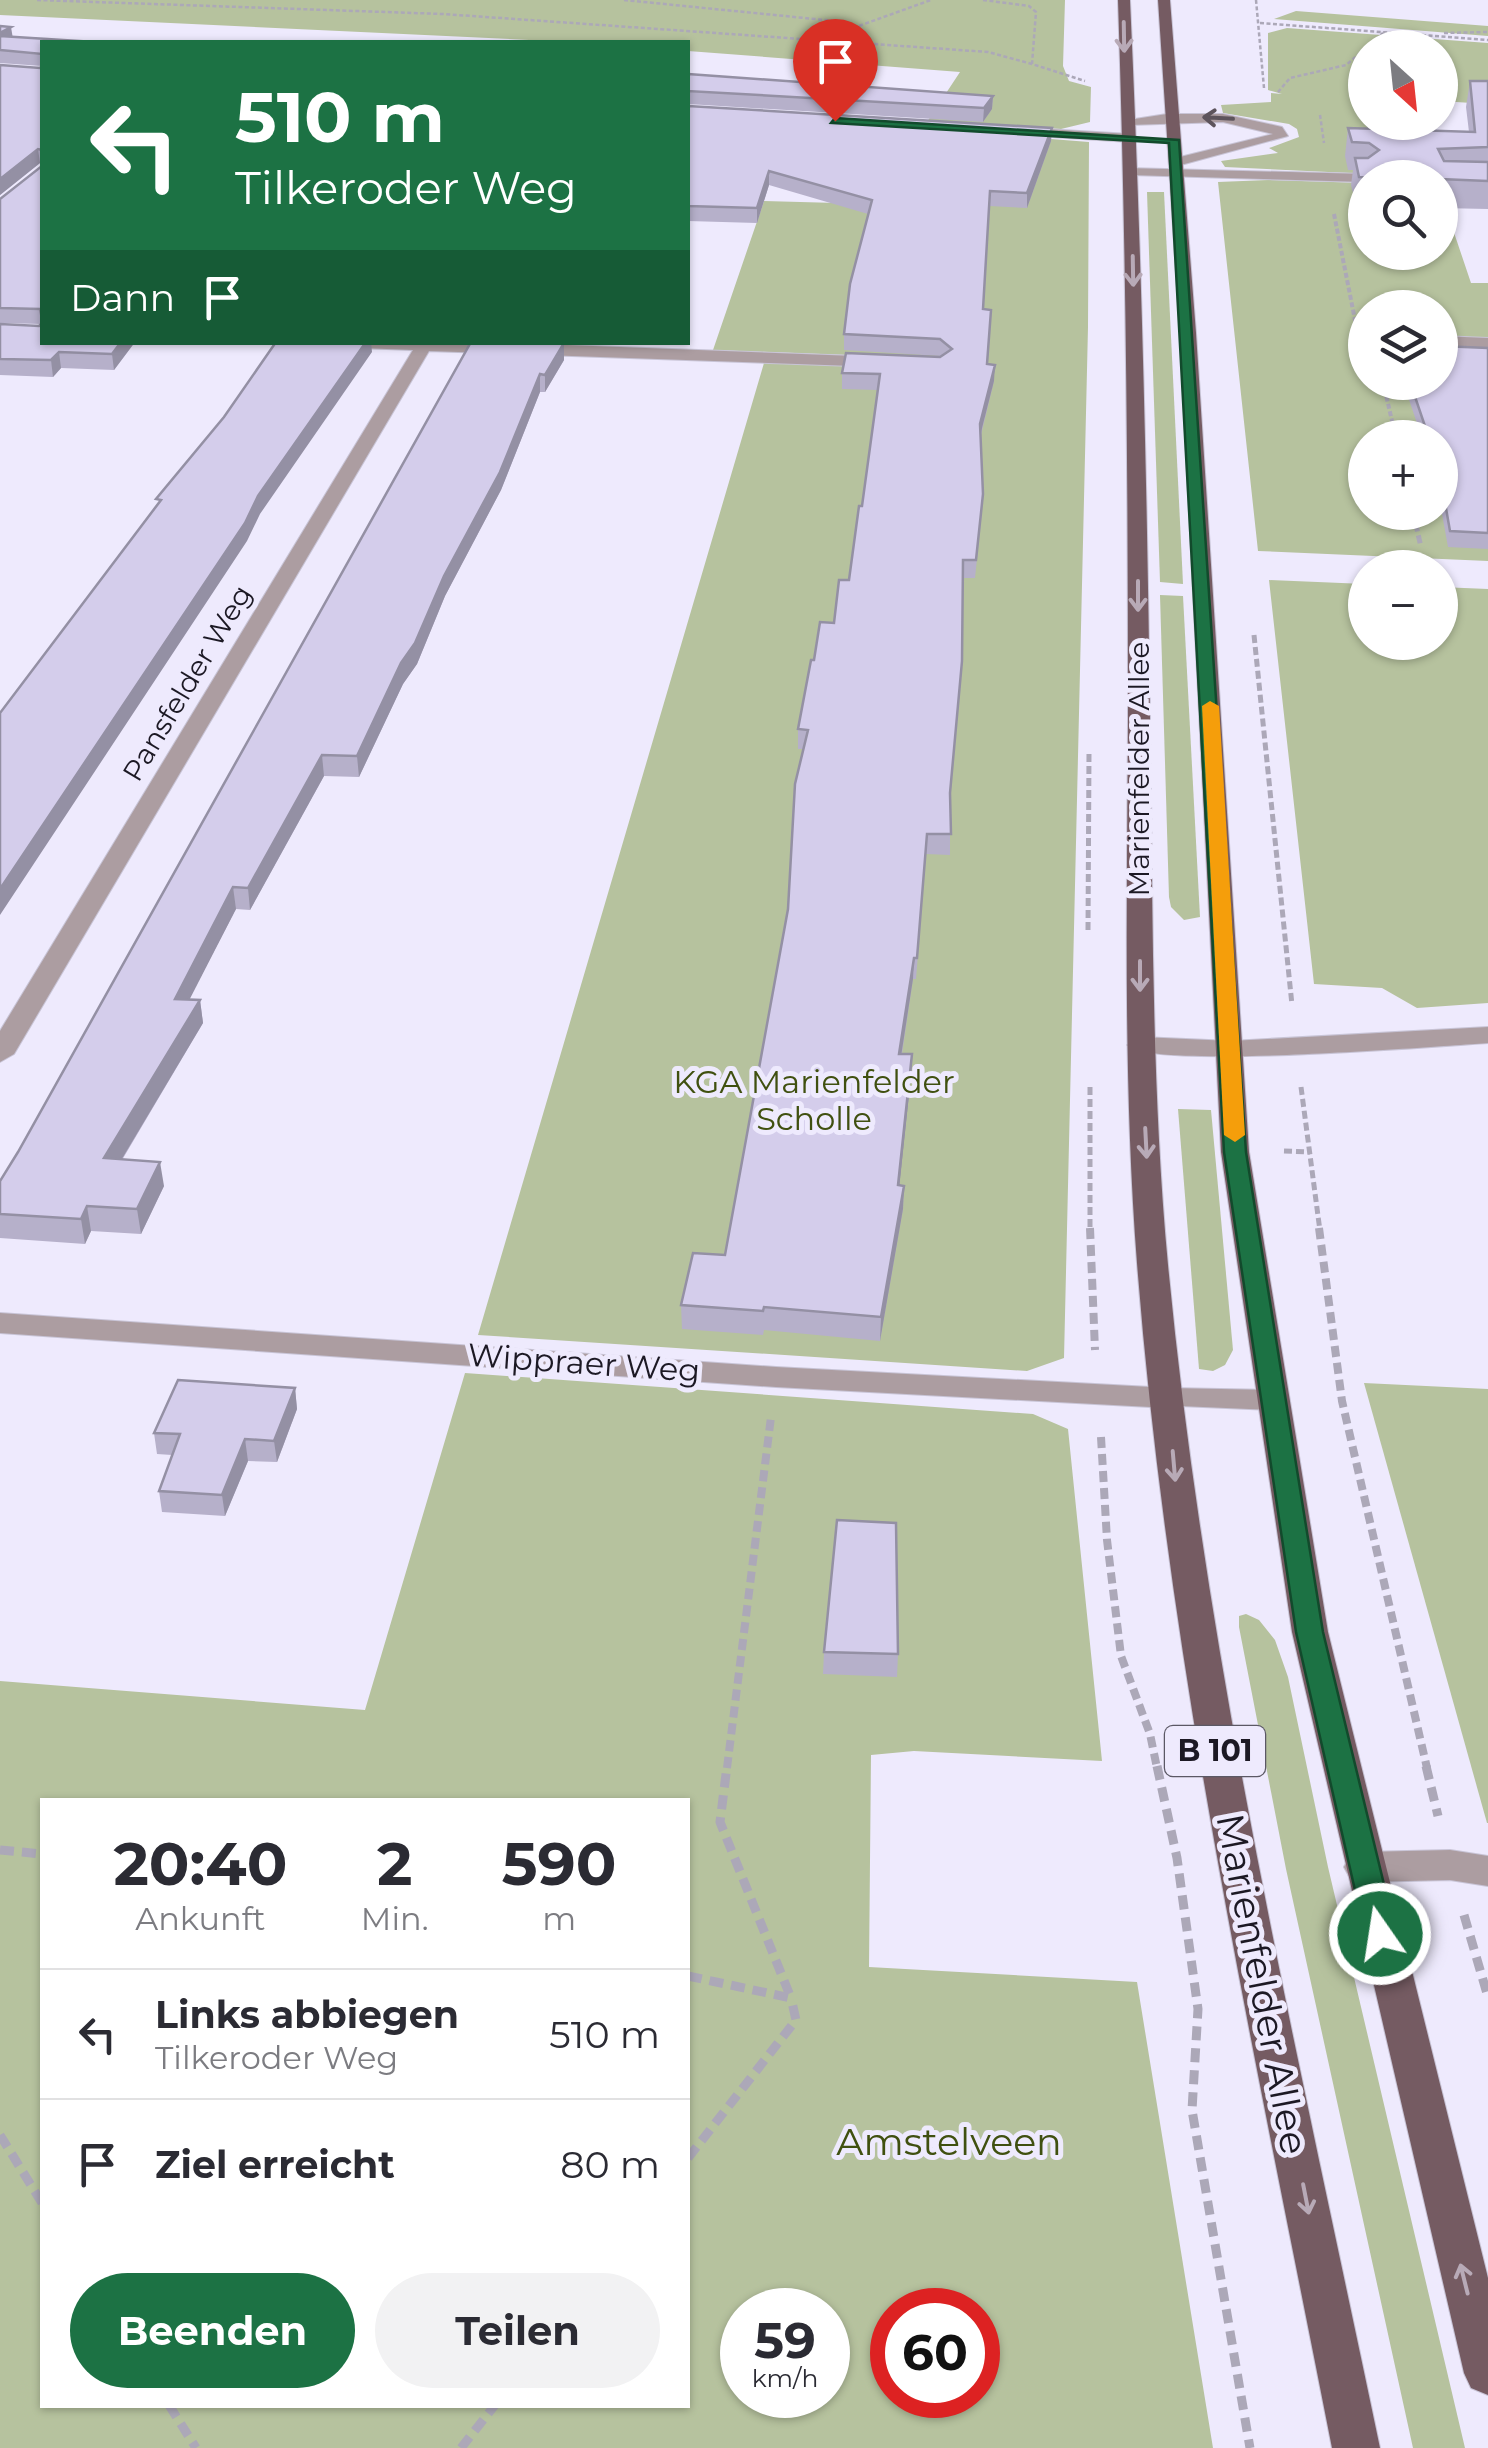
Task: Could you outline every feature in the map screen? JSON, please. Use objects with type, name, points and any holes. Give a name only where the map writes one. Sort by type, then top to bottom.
[{"type":"main road","name":"Marienfelder Allee","points":[[1124,0],[1130,120],[1177,167],[1235,1152],[1273,1400],[1310,1632],[1488,2373]]},
{"type":"main road","name":"Marienfelder Allee","points":[[1164,0],[1174,117],[1152,139],[1131,171],[1141,1046],[1152,1260],[1178,1509],[1216,1751],[1356,2448]]},
{"type":"street","points":[[1130,120],[1246,120],[1277,130],[1280,136],[1271,142],[1177,167]]},
{"type":"street","points":[[1000,130],[1152,139]]},
{"type":"street","points":[[1131,171],[1177,167],[1348,178]]},
{"type":"street","points":[[1458,342],[1488,343]]},
{"type":"street","name":"Pansfelder Weg","points":[[0,1054],[424,345]]},
{"type":"street","points":[[450,345],[901,363]]},
{"type":"street","points":[[1141,1046],[1231,1050],[1488,1035]]},
{"type":"street","name":"Wippraer Weg","points":[[0,1322],[776,1376],[1169,1398]]},
{"type":"street","points":[[1169,1398],[1273,1400]]},
{"type":"street","points":[[1364,1867],[1469,1868]]},
{"type":"path","points":[[37,0],[443,14],[988,52],[1090,83]]},
{"type":"path","points":[[624,0],[801,15],[845,22],[852,28]]},
{"type":"path","points":[[837,42],[852,28],[931,0]]},
{"type":"path","points":[[984,0],[1029,6],[1036,12],[1032,64]]},
{"type":"path","points":[[1256,0],[1260,23],[1356,30]]},
{"type":"path","points":[[1458,33],[1488,32]]},
{"type":"path","points":[[1458,38],[1488,40]]},
{"type":"path","points":[[1278,93],[1290,78],[1348,63]]},
{"type":"path","points":[[1330,177],[1327,183],[1349,290]]},
{"type":"path","points":[[1417,530],[1421,546]]},
{"type":"path","points":[[1299,1068],[1342,1401],[1469,1868],[1488,1997]]},
{"type":"path","points":[[1284,1150],[1310,1152]]},
{"type":"path","points":[[690,2155],[796,2020],[791,1998],[720,1822],[776,1376]]},
{"type":"path","points":[[0,1850],[40,1854]]},
{"type":"path","points":[[690,1976],[791,1998]]},
{"type":"path","points":[[0,2135],[40,2199]]},
{"type":"path","points":[[172,2408],[196,2448]]},
{"type":"path","points":[[462,2448],[493,2408]]},
{"type":"green space","points":[[0,0],[1065,0],[1063,66],[1069,81],[1091,87],[1090,122],[1061,129],[927,122],[960,72],[690,51],[690,40],[529,40],[0,15]]},
{"type":"green space","points":[[1296,11],[1488,26],[1488,36],[1458,34],[1458,30],[1274,19]]},
{"type":"green space","points":[[1287,28],[1348,33],[1348,140],[1422,140],[1429,160],[1348,160],[1348,173],[1225,167],[1221,161],[1278,153],[1269,148],[1299,137],[1297,129],[1289,124],[1223,113],[1221,105],[1271,102],[1271,93],[1282,94],[1268,90],[1268,33]]},
{"type":"green space","points":[[1458,41],[1488,43],[1488,104],[1458,102]]},
{"type":"green space","name":"KGA Marienfelder Scholle","points":[[922,129],[1089,142],[1064,1358],[1027,1371],[478,1335],[764,363],[951,370],[951,359],[713,350],[764,201],[873,204]]},
{"type":"green space","points":[[1218,182],[1348,182],[1348,270],[1458,270],[1458,244],[1471,283],[1488,283],[1488,561],[1458,560],[1458,550],[1348,550],[1348,555],[1258,551]]},
{"type":"green space","points":[[1147,192],[1164,192],[1183,584],[1160,582]]},
{"type":"green space","points":[[1269,580],[1348,583],[1348,660],[1458,660],[1458,588],[1488,589],[1488,1003],[1417,1008],[1382,988],[1314,984]]},
{"type":"green space","points":[[1160,595],[1183,596],[1200,917],[1184,920],[1171,907],[1169,897]]},
{"type":"green space","points":[[1178,1109],[1211,1110],[1233,1350],[1225,1365],[1213,1371],[1199,1369]]},
{"type":"green space","name":"Amstelveen","points":[[465,1373],[1033,1414],[1068,1429],[1102,1761],[914,1751],[871,1755],[869,1967],[1137,1982],[1213,2448],[0,2448],[0,1681],[365,1710]]},
{"type":"green space","points":[[1364,1383],[1488,1389],[1488,1823],[1487,1823]]},
{"type":"green space","points":[[1246,1614],[1259,1620],[1275,1640],[1288,1677],[1328,1867],[1465,2448],[1413,2448],[1286,1869],[1239,1627],[1239,1616]]},
{"type":"building","points":[[0,36],[63,40],[40,40],[40,54],[0,50]]},
{"type":"building","points":[[0,65],[40,68],[40,150],[0,179]]},
{"type":"building","points":[[690,74],[993,96],[984,108],[690,91]]},
{"type":"building","points":[[1470,81],[1488,81],[1488,147],[1438,149],[1444,160],[1355,160],[1368,158],[1379,150],[1369,143],[1351,140],[1458,140],[1458,131],[1475,132]]},
{"type":"building","points":[[690,106],[1052,128],[1027,193],[990,191],[983,309],[991,310],[987,364],[995,365],[980,424],[983,494],[976,560],[963,560],[962,661],[950,793],[951,834],[927,834],[917,958],[899,1054],[912,1054],[898,1185],[904,1186],[881,1317],[681,1305],[693,1253],[725,1255],[788,909],[795,784],[808,730],[798,729],[820,622],[834,623],[839,580],[849,580],[862,506],[880,374],[842,373],[846,353],[940,357],[952,349],[940,339],[844,334],[850,284],[872,200],[769,171],[757,208],[690,206]]},
{"type":"building","points":[[1458,161],[1488,162],[1488,181],[1458,180]]},
{"type":"building","points":[[40,168],[40,309],[0,308],[0,199]]},
{"type":"building","points":[[0,324],[39,326],[40,345],[119,345],[112,354],[59,352],[51,360],[0,359]]},
{"type":"building","points":[[274,345],[364,345],[258,496],[245,523],[0,889],[0,713],[161,500],[156,499],[224,417]]},
{"type":"building","points":[[469,345],[563,345],[545,375],[540,374],[500,472],[444,576],[415,643],[401,663],[357,756],[322,755],[248,888],[233,887],[175,999],[200,1000],[104,1158],[160,1162],[137,1209],[87,1206],[81,1219],[0,1214],[0,1181]]},
{"type":"building","points":[[1458,347],[1488,348],[1488,533],[1450,531],[1458,530],[1458,420],[1423,420],[1416,400],[1458,400]]},
{"type":"building","points":[[178,1380],[295,1388],[274,1441],[245,1439],[222,1495],[159,1491],[180,1434],[154,1433]]},
{"type":"building","points":[[837,1520],[896,1523],[898,1654],[824,1652]]},
{"type":"slow traffic","points":[[1210,706],[1235,1135]]},
{"type":"route","points":[[835,121],[1174,140],[1235,1152],[1310,1632],[1380,1934]]}]
